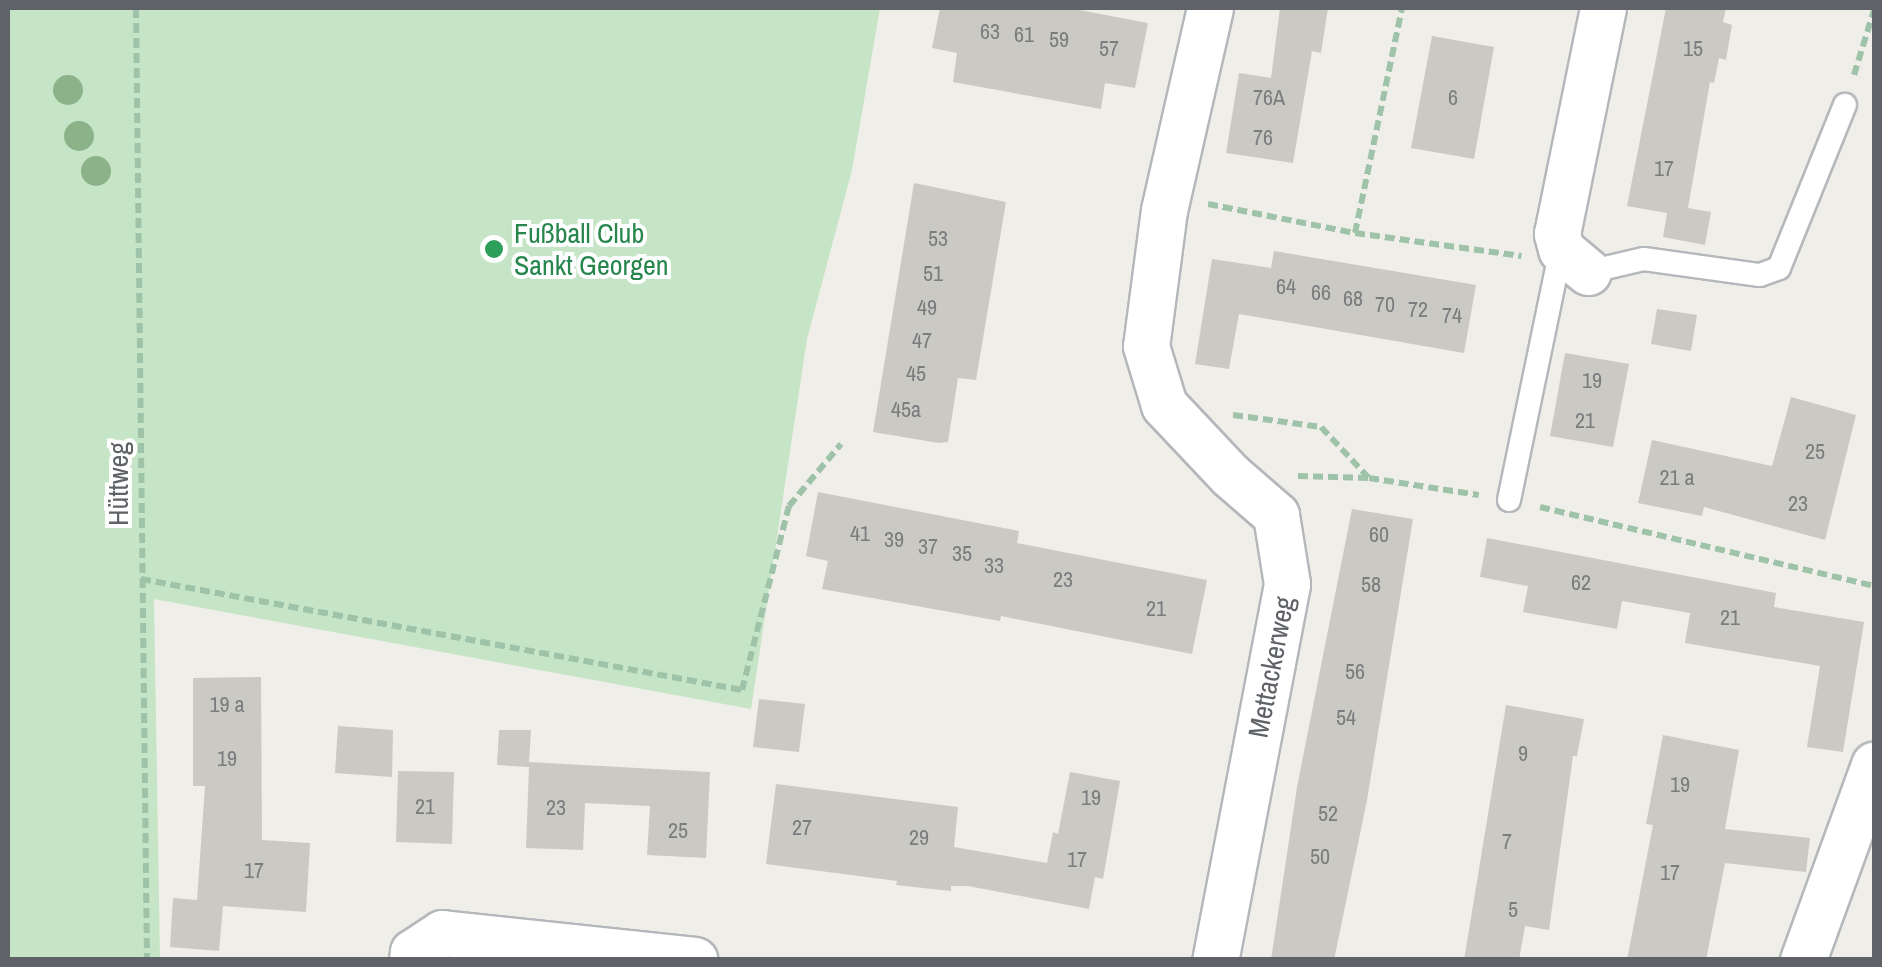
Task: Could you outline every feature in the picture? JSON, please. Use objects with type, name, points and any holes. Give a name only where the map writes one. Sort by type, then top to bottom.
[{"type":"street","name":"Mettackerweg","points":[[1210,8],[1168,195],[1146,346],[1164,405],[1230,475],[1276,515],[1287,584],[1216,960]]},
{"type":"street","points":[[1574,260],[1557,234],[1603,8]]},
{"type":"street","points":[[1802,960],[1874,764]]},
{"type":"street","points":[[412,960],[413,952],[442,933],[695,960]]},
{"type":"lane","points":[[1508,500],[1574,260],[1644,259],[1760,275],[1779,268],[1844,105]]},
{"type":"path","name":"Hüttweg","points":[[136,8],[147,960]]},
{"type":"path","points":[[1355,233],[1402,8]]},
{"type":"path","points":[[1844,105],[1874,10]]},
{"type":"path","points":[[1168,195],[1355,233],[1532,258],[1574,260]]},
{"type":"path","points":[[1164,405],[1321,427],[1369,478]]},
{"type":"path","points":[[141,579],[742,690],[789,506],[841,444]]},
{"type":"path","points":[[1230,475],[1369,478],[1508,500],[1874,586]]},
{"type":"green space","name":"Fußball Club Sankt Georgen","points":[[8,8],[880,8],[852,170],[807,339],[751,709],[154,599],[160,959],[8,959]]},
{"type":"building","points":[[940,8],[1069,8],[1148,23],[1135,88],[1105,83],[1101,109],[953,82],[957,53],[932,48]]},
{"type":"building","points":[[1280,8],[1328,8],[1321,53],[1312,51],[1293,163],[1226,153],[1239,73],[1271,78]]},
{"type":"building","points":[[1666,8],[1726,8],[1723,22],[1732,25],[1726,60],[1719,58],[1714,83],[1710,82],[1688,208],[1711,212],[1705,245],[1663,237],[1667,213],[1627,206]]},
{"type":"building","points":[[1432,36],[1494,47],[1474,159],[1411,148]]},
{"type":"building","points":[[914,183],[1006,202],[976,380],[958,378],[948,442],[873,432]]},
{"type":"building","points":[[1274,251],[1476,285],[1464,353],[1239,314],[1229,369],[1195,364],[1212,259],[1271,268]]},
{"type":"building","points":[[1657,309],[1697,315],[1691,351],[1651,344]]},
{"type":"building","points":[[1565,353],[1629,364],[1613,447],[1550,436]]},
{"type":"building","points":[[1791,397],[1856,415],[1825,540],[1704,507],[1702,516],[1638,503],[1652,440],[1772,466]]},
{"type":"building","points":[[818,492],[1019,531],[1017,543],[1207,580],[1192,654],[1001,616],[1000,621],[822,589],[828,561],[806,556]]},
{"type":"building","points":[[1352,509],[1413,519],[1367,800],[1334,960],[1271,960],[1297,787]]},
{"type":"building","points":[[1487,538],[1776,593],[1774,607],[1864,622],[1843,752],[1807,747],[1820,666],[1685,643],[1690,613],[1622,601],[1617,629],[1523,612],[1528,586],[1480,577]]},
{"type":"building","points":[[261,677],[262,840],[310,843],[306,912],[223,906],[219,951],[170,947],[173,898],[197,900],[205,786],[193,786],[193,678]]},
{"type":"building","points":[[759,699],[805,704],[799,752],[753,747]]},
{"type":"building","points":[[1506,705],[1584,719],[1577,756],[1573,756],[1549,930],[1525,926],[1519,960],[1464,960]]},
{"type":"building","points":[[338,726],[393,730],[392,777],[335,773]]},
{"type":"building","points":[[499,730],[531,730],[529,762],[710,772],[706,858],[647,855],[650,806],[585,803],[583,850],[526,848],[529,767],[497,765]]},
{"type":"building","points":[[1663,735],[1739,750],[1725,829],[1810,838],[1806,872],[1725,863],[1706,960],[1627,960],[1653,825],[1646,824]]},
{"type":"building","points":[[398,771],[454,772],[452,844],[396,842]]},
{"type":"building","points":[[1070,772],[1120,781],[1103,879],[1095,877],[1089,909],[968,886],[951,886],[951,891],[766,864],[776,784],[958,807],[954,847],[1047,863],[1053,832],[1058,834]]},
{"type":"place","name":"Fußball Club Sankt Georgen","points":[[494,249]]}]
